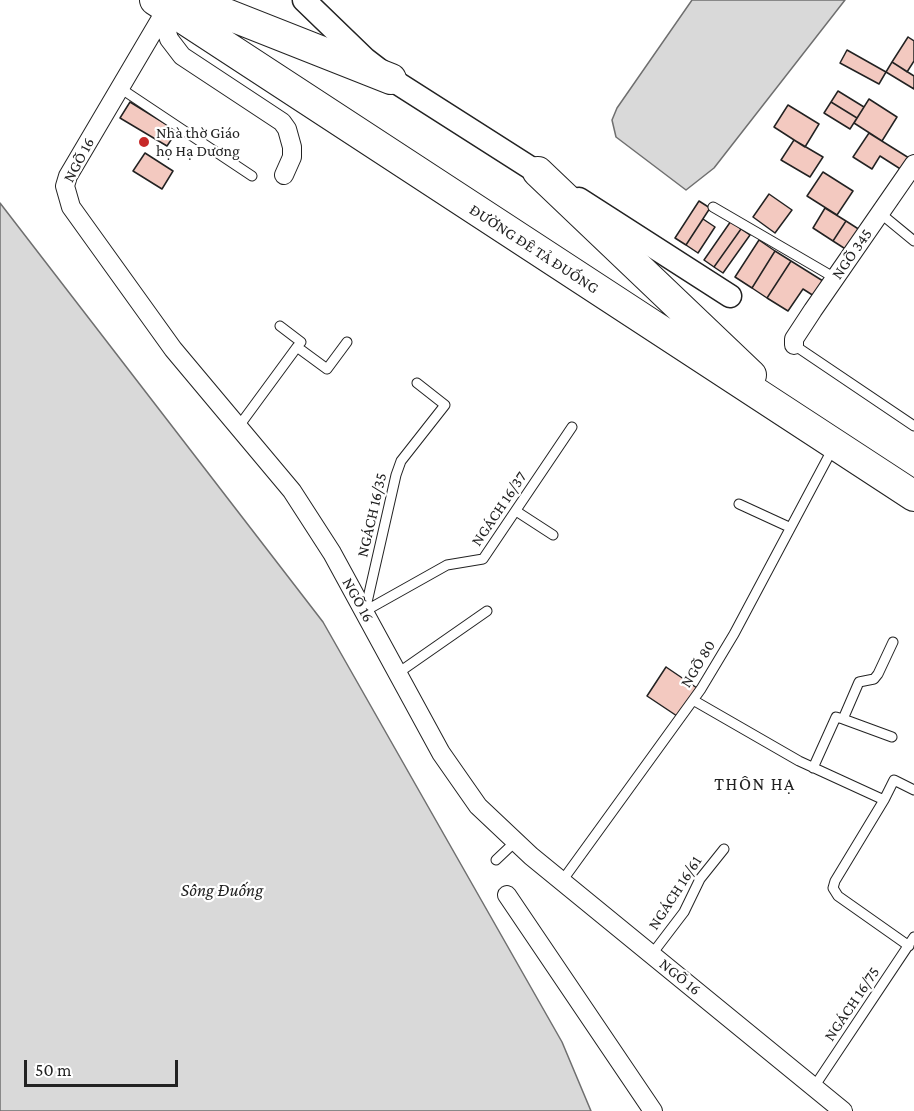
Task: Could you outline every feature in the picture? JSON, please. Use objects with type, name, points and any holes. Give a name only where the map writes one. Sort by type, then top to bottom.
[{"type":"main road","points":[[169,6],[391,79]]},
{"type":"main road","name":"ĐƯỜNG ĐÊ TẢ ĐUỐNG","points":[[169,6],[299,96],[807,429],[914,496]]},
{"type":"main road","points":[[538,172],[807,429]]},
{"type":"street","points":[[304,0],[365,59],[391,79],[730,296]]},
{"type":"street","points":[[169,6],[169,39],[182,56],[282,122],[287,129],[292,157],[284,175]]},
{"type":"street","name":"NGÕ 16","points":[[169,6],[68,177],[64,186],[66,197],[173,349],[292,491],[332,553],[458,781],[478,806],[515,842],[843,1111]]},
{"type":"street","points":[[282,122],[299,96]]},
{"type":"street","name":"NGÕ 345","points":[[794,345],[795,339],[835,278],[914,164]]},
{"type":"street","points":[[507,895],[653,1111]]},
{"type":"lane","points":[[120,88],[252,177]]},
{"type":"lane","points":[[713,207],[835,278]]},
{"type":"lane","points":[[880,213],[914,241]]},
{"type":"lane","points":[[239,426],[301,342],[280,326]]},
{"type":"lane","points":[[297,347],[327,369],[347,342]]},
{"type":"lane","points":[[794,345],[914,426]]},
{"type":"lane","name":"NGÁCH 16/35","points":[[365,611],[401,461],[445,405],[417,383]]},
{"type":"lane","name":"NGÁCH 16/37","points":[[365,611],[447,565],[483,559],[572,427]]},
{"type":"lane","name":"NGÕ 80","points":[[562,881],[693,700],[734,634],[834,446]]},
{"type":"lane","points":[[740,504],[789,527]]},
{"type":"lane","points":[[516,511],[553,535]]},
{"type":"lane","points":[[398,673],[487,612]]},
{"type":"lane","points":[[843,719],[856,686],[863,680],[874,679],[893,642]]},
{"type":"lane","points":[[693,700],[813,768],[884,801]]},
{"type":"lane","points":[[813,768],[836,717],[892,737]]},
{"type":"lane","points":[[911,947],[838,896],[833,888],[894,780],[914,790]]},
{"type":"lane","points":[[496,860],[515,842]]},
{"type":"lane","name":"NGÁCH 16/61","points":[[651,954],[684,912],[699,879],[724,849]]},
{"type":"lane","name":"NGÁCH 16/75","points":[[814,1087],[911,947]]},
{"type":"water","points":[[692,0],[845,0],[714,168],[686,190],[616,137],[612,120],[617,108]]},
{"type":"water","name":"Sông Đuống","points":[[0,203],[323,622],[562,1042],[591,1111],[0,1111]]},
{"type":"building","points":[[908,37],[914,41],[914,61],[907,72],[892,62]]},
{"type":"building","points":[[847,50],[886,72],[879,84],[840,63]]},
{"type":"building","points":[[892,62],[914,76],[914,89],[886,72]]},
{"type":"building","points":[[838,91],[864,107],[857,118],[831,102]]},
{"type":"building","points":[[869,99],[897,117],[882,141],[854,123]]},
{"type":"building","points":[[130,102],[177,131],[167,146],[120,118]]},
{"type":"building","points":[[831,102],[857,118],[850,129],[824,113]]},
{"type":"building","points":[[788,105],[819,124],[805,147],[774,127]]},
{"type":"building","points":[[869,133],[909,158],[902,170],[880,156],[872,169],[853,157]]},
{"type":"building","points":[[794,140],[823,157],[810,177],[781,160]]},
{"type":"building","points":[[145,153],[173,171],[162,189],[133,171]]},
{"type":"building","points":[[823,172],[853,191],[837,215],[807,196]]},
{"type":"building","points":[[769,194],[792,210],[775,233],[753,217]]},
{"type":"building","points":[[699,201],[710,208],[686,245],[675,238]]},
{"type":"building","points":[[825,208],[846,221],[833,241],[813,228]]},
{"type":"building","points":[[703,219],[715,227],[698,253],[686,245]]},
{"type":"building","points":[[731,221],[741,229],[714,267],[704,260]]},
{"type":"building","points":[[846,221],[860,230],[847,250],[833,241]]},
{"type":"building","points":[[741,229],[750,235],[723,273],[714,267]]},
{"type":"building","points":[[759,240],[775,251],[752,288],[735,277]]},
{"type":"building","points":[[775,251],[791,261],[767,298],[752,288]]},
{"type":"building","points":[[791,261],[823,281],[814,296],[803,289],[788,311],[767,298]]},
{"type":"building","points":[[666,667],[697,688],[677,716],[647,696]]},
{"type":"place","name":"Nhà thờ Giáo họ Hạ Dương","points":[[144,142]]},
{"type":"district","name":"THÔN HẠ","points":[[755,784]]}]
